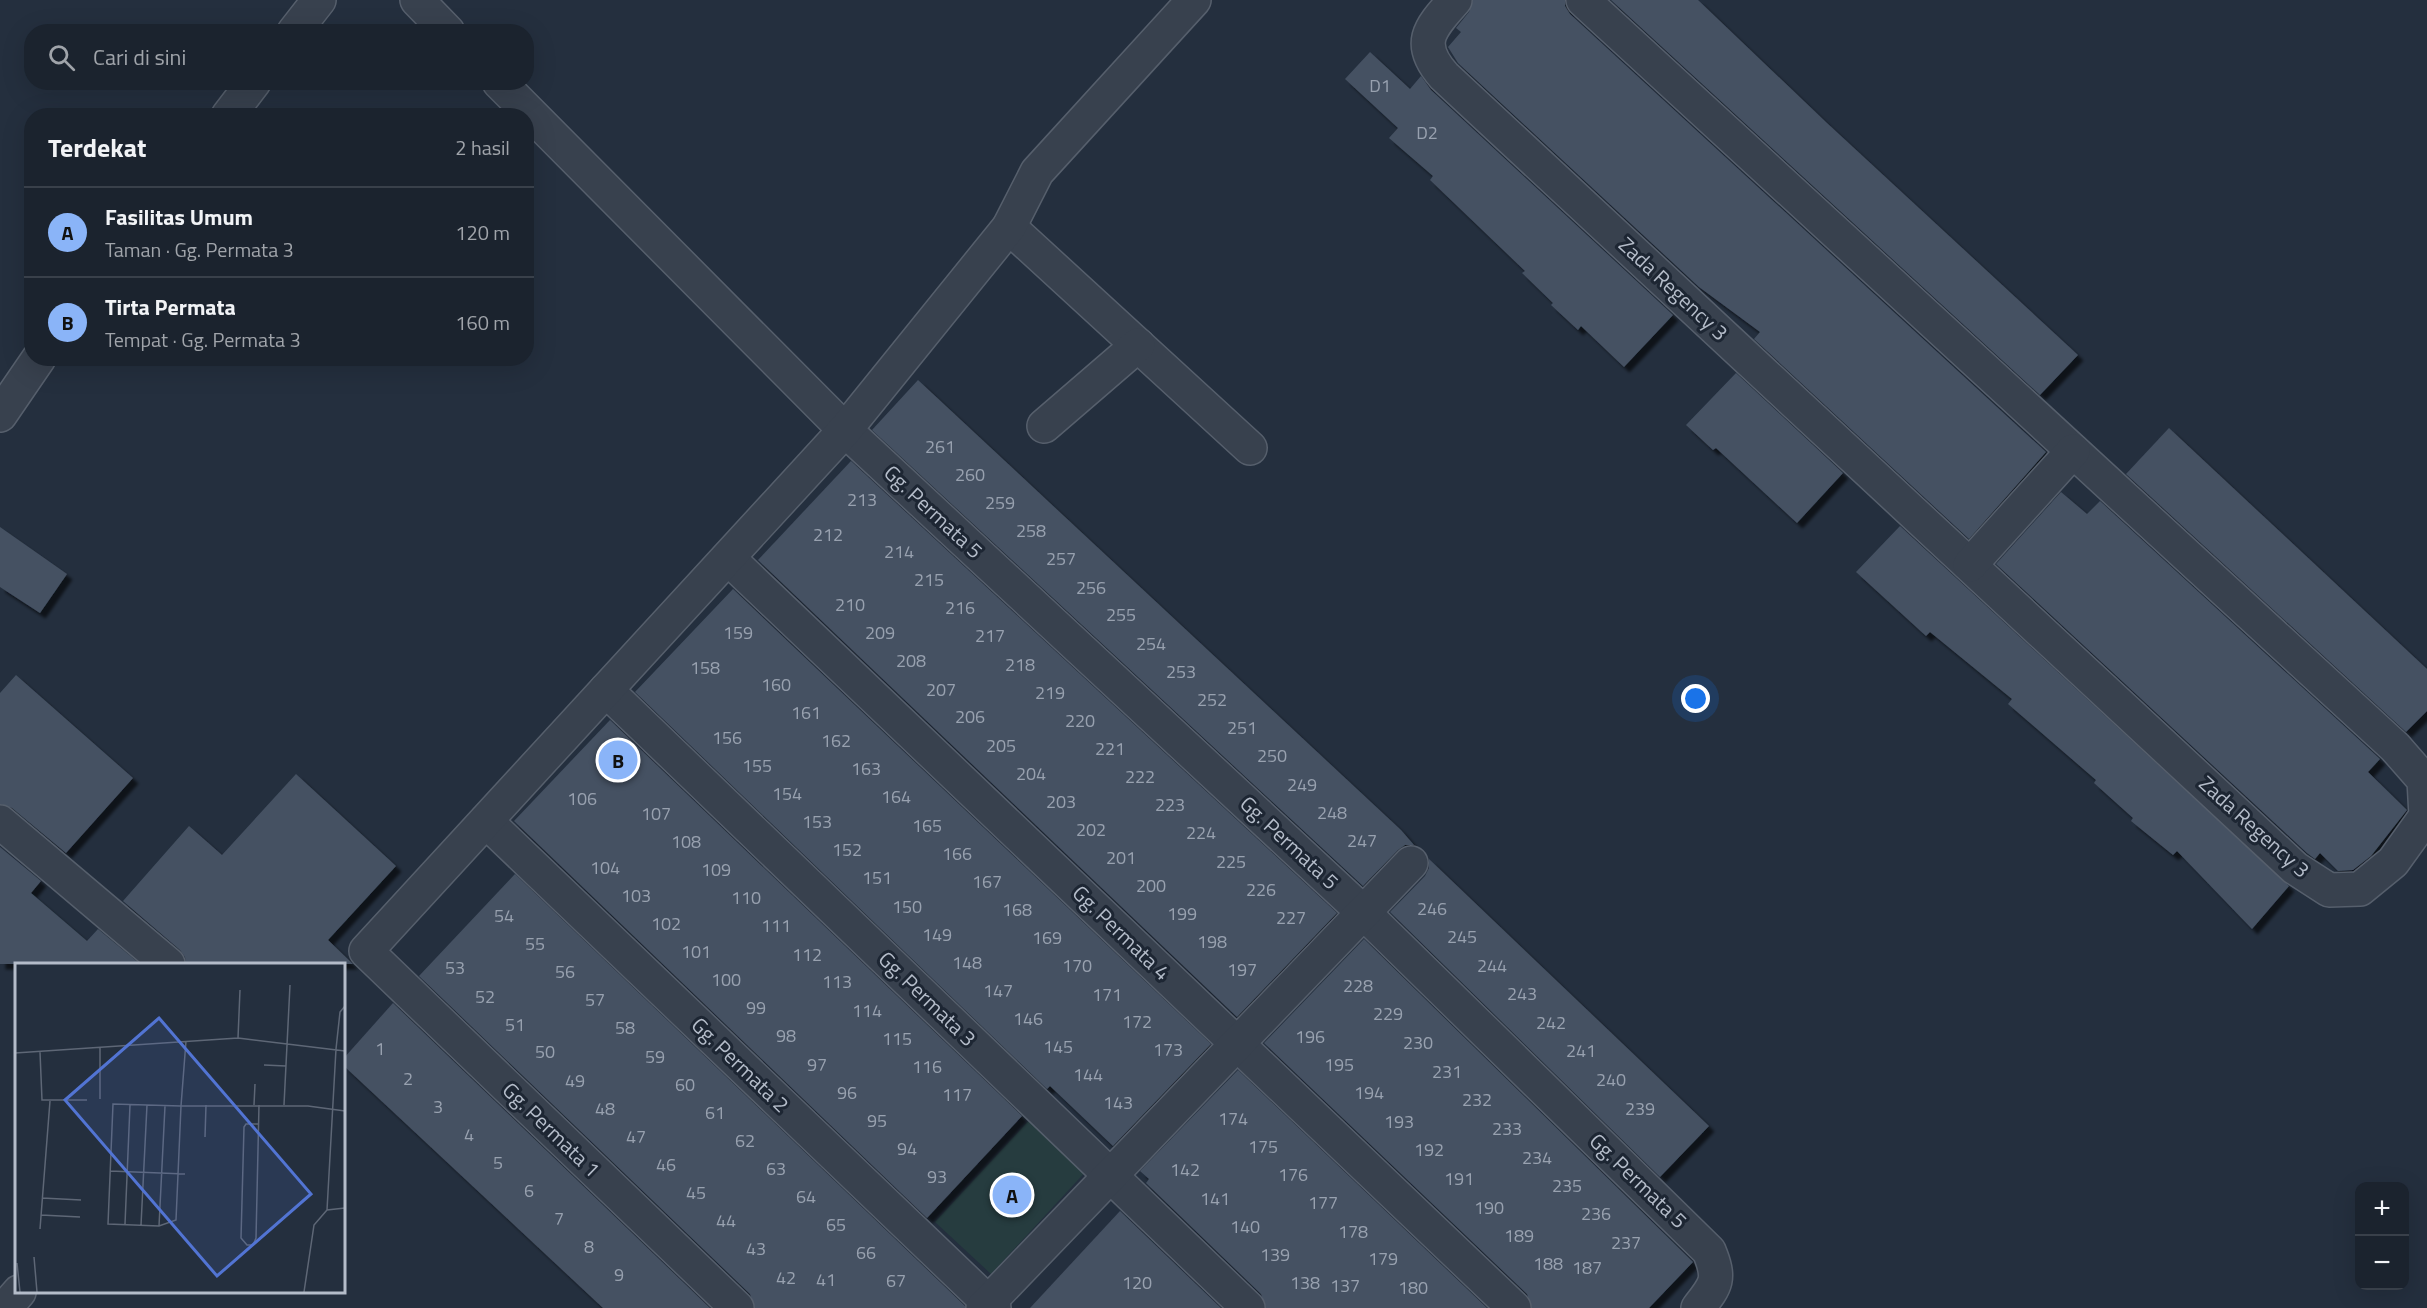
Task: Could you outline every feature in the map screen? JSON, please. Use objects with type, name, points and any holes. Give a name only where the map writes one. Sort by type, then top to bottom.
[{"type":"street","points":[[300,24],[319,0]]},
{"type":"street","points":[[417,0],[440,24]]},
{"type":"street","points":[[486,821],[845,430],[1009,227],[1037,172],[1194,0]]},
{"type":"street","name":"Zada Regency 3","points":[[1455,0],[1436,21],[1428,36],[1428,51],[1433,64],[1444,76],[2295,868],[2329,890],[2360,889],[2393,862],[2426,816],[2424,780],[2395,747],[1583,0]]},
{"type":"street","points":[[234,108],[248,90]]},
{"type":"street","name":"Gg. Permata 5","points":[[507,90],[525,108]]},
{"type":"street","name":"Gg. Permata 5","points":[[534,117],[845,430],[1363,912],[1709,1251],[1717,1270],[1713,1289],[1698,1308]]},
{"type":"street","points":[[1009,227],[1250,448]]},
{"type":"street","points":[[1044,426],[1138,345]]},
{"type":"street","points":[[0,415],[34,366]]},
{"type":"street","points":[[1970,565],[2073,451]]},
{"type":"street","name":"Gg. Permata 4","points":[[728,558],[1514,1308]]},
{"type":"street","name":"Gg. Permata 3","points":[[606,690],[1248,1308]]},
{"type":"street","name":"Gg. Permata 1","points":[[486,821],[366,951],[737,1308]]},
{"type":"street","name":"Gg. Permata 2","points":[[486,821],[989,1306]]},
{"type":"street","points":[[0,822],[167,963]]},
{"type":"street","points":[[989,1306],[1411,864]]},
{"type":"street","points":[[5,1308],[18,1293]]},
{"type":"green space","points":[[1033,1116],[1089,1168],[991,1274],[935,1222]]},
{"type":"building","points":[[1473,0],[1565,0],[1565,6],[1570,14],[2046,452],[1969,539],[1754,339],[1760,332],[1699,287],[1458,63],[1448,47],[1461,32],[1456,28],[1469,12]]},
{"type":"building","points":[[1611,0],[1698,0],[1827,123],[2078,355],[2040,395]]},
{"type":"building","points":[[1370,52],[1410,89],[1421,76],[1431,90],[1673,315],[1624,367],[1581,326],[1578,330],[1551,305],[1553,303],[1522,273],[1525,271],[1430,180],[1433,176],[1389,138],[1398,128],[1345,79]]},
{"type":"building","points":[[1736,373],[1843,473],[1797,523],[1716,448],[1713,450],[1686,425]]},
{"type":"building","points":[[918,380],[1401,830],[1414,845],[1405,845],[1398,850],[1363,886],[872,430]]},
{"type":"building","points":[[2169,428],[2427,669],[2427,711],[2406,732],[2126,474]]},
{"type":"building","points":[[851,461],[1337,913],[1237,1017],[758,560]]},
{"type":"building","points":[[2061,492],[2087,514],[2100,501],[2380,759],[2368,772],[2407,810],[2371,856],[2353,870],[2338,871],[2320,853],[2315,859],[2307,853],[1996,564]]},
{"type":"building","points":[[1900,526],[2289,886],[2252,929],[2177,851],[2173,855],[2131,821],[2133,818],[2094,783],[2096,780],[2008,704],[2012,699],[1930,632],[1926,636],[1856,572]]},
{"type":"building","points":[[0,527],[67,574],[40,613],[0,587]]},
{"type":"building","points":[[733,589],[1211,1044],[1113,1146],[1050,1086],[1047,1089],[635,692]]},
{"type":"building","points":[[16,675],[133,778],[66,853],[12,808],[0,804],[0,693]]},
{"type":"building","points":[[610,720],[1022,1116],[927,1218],[514,821]]},
{"type":"building","points":[[296,774],[396,866],[328,940],[353,964],[186,963],[180,950],[123,901],[189,826],[222,855]]},
{"type":"building","points":[[0,847],[41,881],[31,893],[87,941],[98,929],[139,963],[15,963],[0,964]]},
{"type":"building","points":[[1429,859],[1709,1126],[1660,1177],[1390,912],[1425,876],[1429,868]]},
{"type":"building","points":[[515,874],[965,1308],[755,1308],[750,1294],[419,976]]},
{"type":"building","points":[[1364,939],[1693,1262],[1649,1308],[1532,1308],[1527,1294],[1264,1043]]},
{"type":"building","points":[[393,1003],[710,1308],[603,1308],[345,1067],[345,1057]]},
{"type":"building","points":[[1238,1070],[1487,1308],[1266,1308],[1261,1294],[1146,1183],[1149,1179],[1140,1171]]},
{"type":"building","points":[[1120,1211],[1221,1308],[1030,1308]]},
{"type":"place","name":"Tirta Permata","points":[[618,760]]},
{"type":"place","name":"Fasilitas Umum","points":[[1012,1195]]}]
